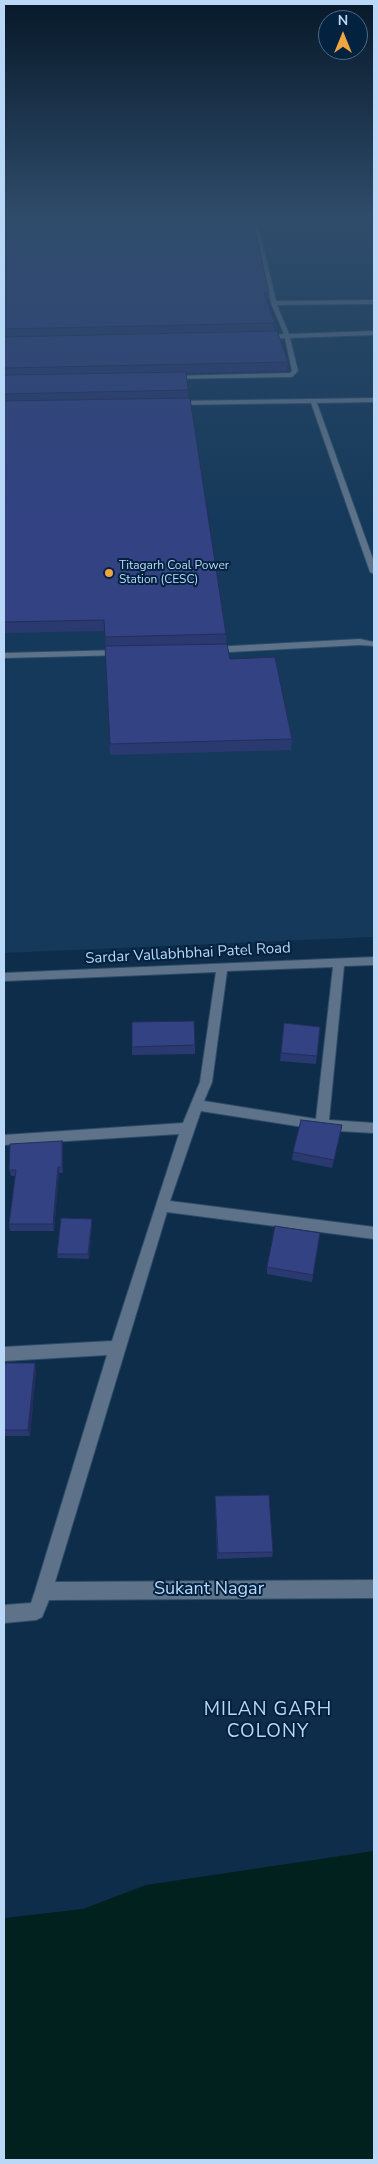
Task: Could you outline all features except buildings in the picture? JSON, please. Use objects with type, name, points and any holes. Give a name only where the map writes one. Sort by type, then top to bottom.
[{"type":"street","points":[[161,378],[292,374],[295,371],[287,336],[280,317]]},
{"type":"street","points":[[258,337],[374,333]]},
{"type":"street","points":[[170,403],[374,400]]},
{"type":"street","points":[[313,401],[374,572]]},
{"type":"street","points":[[203,650],[263,649],[360,642],[374,644]]},
{"type":"street","points":[[4,656],[134,652]]},
{"type":"street","name":"Sardar Vallabhbhai Patel Road","points":[[4,977],[374,960]]},
{"type":"street","points":[[322,1125],[339,962]]},
{"type":"street","points":[[4,1614],[36,1612],[44,1592],[116,1348],[187,1128],[206,1082],[222,967]]},
{"type":"street","points":[[197,1105],[322,1125],[374,1128]]},
{"type":"street","points":[[4,1140],[187,1128]]},
{"type":"street","points":[[162,1206],[374,1233]]},
{"type":"street","points":[[4,1354],[116,1348]]},
{"type":"street","name":"Sukant Nagar","points":[[44,1592],[374,1589]]},
{"type":"shaded area","points":[[4,317],[374,317],[374,937],[4,953]]},
{"type":"shaded area","points":[[374,1851],[374,2160],[4,2160],[4,1918],[83,1909],[146,1885]]},
{"type":"place","name":"Titagarh Coal Power Station (CESC)","points":[[109,573]]},
{"type":"district","name":"MILAN GARH COLONY","points":[[268,1721]]}]
